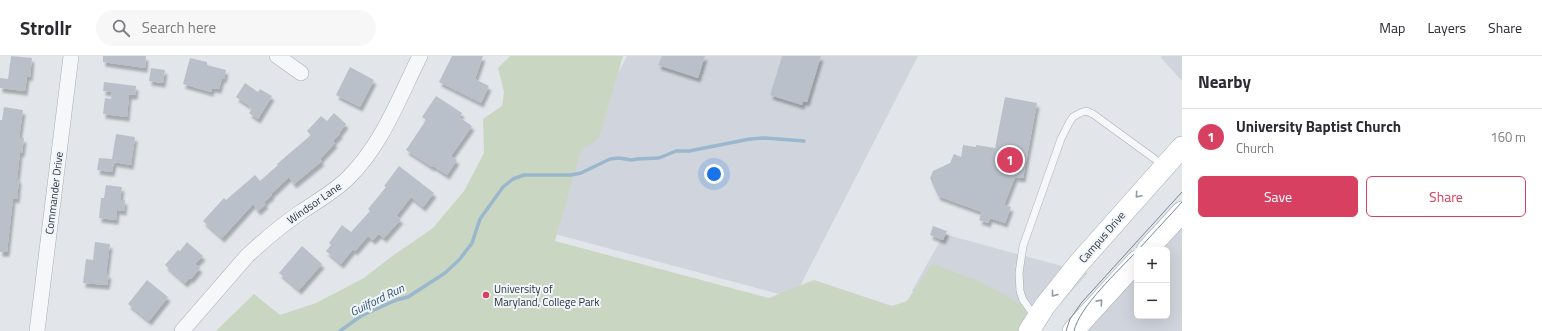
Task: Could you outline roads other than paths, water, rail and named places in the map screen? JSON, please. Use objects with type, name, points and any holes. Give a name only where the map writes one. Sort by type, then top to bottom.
[{"type":"street","name":"Commander Drive","points":[[37,330],[71,56]]},
{"type":"street","points":[[277,56],[301,74]]},
{"type":"street","name":"Windsor Lane","points":[[182,331],[247,256],[291,219],[340,185],[362,164],[383,131],[420,56]]},
{"type":"street","name":"Campus Drive","points":[[1033,325],[1052,296],[1079,263],[1182,147]]},
{"type":"street","points":[[1151,247],[1182,212]]},
{"type":"street","points":[[1073,331],[1134,265]]},
{"type":"lane","points":[[1033,325],[1020,291],[1019,273],[1023,246],[1061,139],[1073,117],[1086,111],[1093,114],[1164,166]]},
{"type":"waterway","name":"Guilford Run","points":[[340,331],[361,316],[396,300],[408,297],[445,273],[460,259],[472,243],[480,219],[503,187],[513,179],[524,175],[571,175],[581,173],[610,159],[619,158],[632,160],[659,158],[676,151],[689,151],[750,139],[765,138],[804,141]]},
{"type":"tram line","points":[[1066,331],[1070,319],[1082,302],[1182,192]]},
{"type":"tram line","points":[[1141,247],[1182,202]]},
{"type":"tram line","points":[[1074,331],[1077,321],[1091,300],[1134,254]]},
{"type":"place","name":"University Baptist Church","points":[[1010,160]]},
{"type":"place","name":"University of Maryland, College Park","points":[[486,295]]}]
